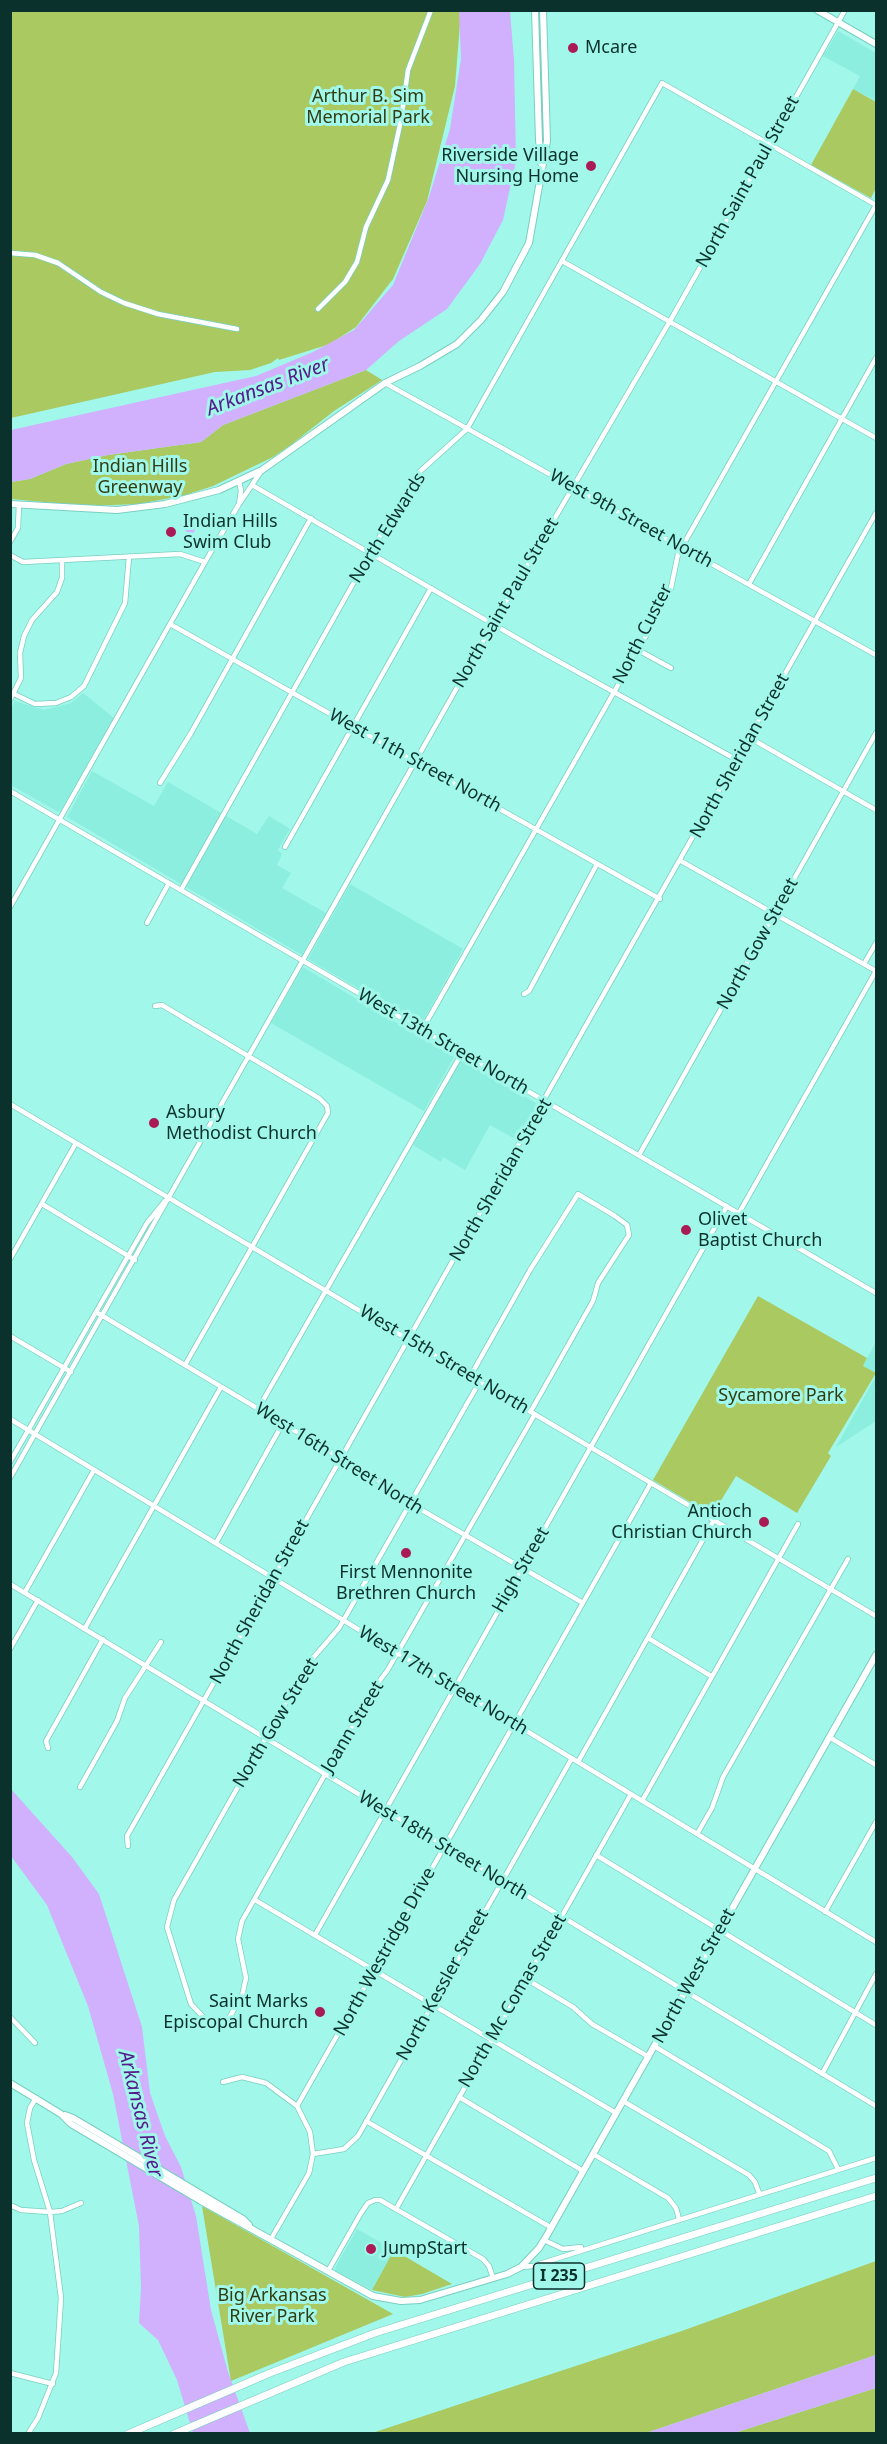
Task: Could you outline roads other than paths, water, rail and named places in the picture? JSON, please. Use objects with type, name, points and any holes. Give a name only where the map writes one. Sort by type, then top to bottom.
[{"type":"highway","name":"I 235","points":[[129,2433],[244,2384],[375,2333],[876,2178]]},
{"type":"highway","name":"I 235","points":[[177,2432],[344,2362],[381,2349],[876,2196]]},
{"type":"main road","points":[[535,10],[542,169]]},
{"type":"main road","points":[[10,504],[80,509],[140,508],[184,500],[239,481],[262,470],[385,383],[457,344],[481,321],[503,292],[529,243],[547,141],[543,10]]},
{"type":"main road","points":[[817,10],[876,44]]},
{"type":"main road","name":"North West Street","points":[[328,2271],[361,2290],[393,2301],[420,2300],[521,2267],[552,2228],[876,1655]]},
{"type":"main road","points":[[10,2083],[112,2149],[240,2224],[249,2226],[328,2271]]},
{"type":"main road","points":[[61,2114],[73,2118],[200,2193],[243,2219],[249,2226]]},
{"type":"street","points":[[318,309],[340,288],[357,262],[366,227],[388,180],[401,120],[408,70],[431,10]]},
{"type":"street","name":"North Saint Paul Street","points":[[10,1478],[493,624],[670,321],[845,10]]},
{"type":"street","name":"North Edwards","points":[[181,890],[416,475],[467,429],[662,83],[768,144]]},
{"type":"street","points":[[768,144],[876,205]]},
{"type":"street","name":"North Custer","points":[[422,1030],[638,650],[671,588],[673,569],[682,547],[876,205]]},
{"type":"street","points":[[10,253],[35,255],[58,263],[101,292],[123,303],[158,314],[237,329]]},
{"type":"street","points":[[562,261],[876,438]]},
{"type":"street","points":[[749,584],[876,358]]},
{"type":"street","name":"West 9th Street North","points":[[385,383],[876,655]]},
{"type":"street","points":[[10,907],[13,898],[60,820],[205,562],[262,470]]},
{"type":"street","points":[[239,481],[241,491],[239,504]]},
{"type":"street","points":[[252,484],[613,693],[737,760]]},
{"type":"street","points":[[10,542],[18,528],[19,504]]},
{"type":"street","name":"North Sheridan Street","points":[[128,1846],[128,1836],[876,513]]},
{"type":"street","points":[[160,783],[311,518]]},
{"type":"street","points":[[870,525],[876,529]]},
{"type":"street","points":[[10,555],[23,562],[180,554],[205,562]]},
{"type":"street","points":[[12,693],[35,704],[56,704],[71,697],[84,686],[125,603],[129,557]]},
{"type":"street","points":[[10,700],[21,678],[20,653],[24,636],[32,620],[57,592],[62,578],[62,561]]},
{"type":"street","points":[[285,847],[431,588]]},
{"type":"street","name":"West 11th Street North","points":[[170,624],[660,898]]},
{"type":"street","points":[[638,650],[671,669]]},
{"type":"street","name":"North Gow Street","points":[[639,1155],[876,733]]},
{"type":"street","points":[[750,738],[876,810]]},
{"type":"street","name":"West 13th Street North","points":[[10,791],[876,1293]]},
{"type":"street","points":[[681,861],[876,971],[739,1213]]},
{"type":"street","points":[[524,994],[529,991],[597,864]]},
{"type":"street","points":[[147,923],[169,883]]},
{"type":"street","points":[[864,964],[876,944]]},
{"type":"street","points":[[155,1006],[162,1005],[325,1102],[328,1113],[185,1365]]},
{"type":"street","points":[[258,1408],[462,1053]]},
{"type":"street","name":"West 15th Street North","points":[[10,1104],[876,1616]]},
{"type":"street","points":[[10,1259],[76,1143]]},
{"type":"street","name":"Joann Street","points":[[200,2015],[212,2024],[226,2023],[242,1996],[246,1978],[238,1939],[243,1921],[374,1688],[398,1653],[466,1536],[593,1301],[598,1283],[627,1239],[630,1230],[620,1219],[578,1194],[530,1270],[471,1375]]},
{"type":"street","name":"North Saint Paul Street","points":[[10,1462],[147,1223],[168,1197]]},
{"type":"street","points":[[42,1204],[135,1260]]},
{"type":"street","name":"High Street","points":[[315,1935],[728,1206]]},
{"type":"street","name":"West 16th Street North","points":[[96,1312],[406,1497],[411,1503],[466,1536],[583,1603]]},
{"type":"street","points":[[10,1336],[71,1372]]},
{"type":"street","name":"North Gow Street","points":[[200,2015],[191,2004],[184,1986],[167,1927],[174,1900],[266,1737],[313,1658],[327,1644],[343,1620],[480,1381]]},
{"type":"street","points":[[85,1628],[221,1387]]},
{"type":"street","name":"West 17th Street North","points":[[10,1419],[876,1942]]},
{"type":"street","points":[[216,1543],[283,1423]]},
{"type":"street","points":[[25,1592],[94,1470]]},
{"type":"street","name":"North Westridge Drive","points":[[297,2106],[651,1483]]},
{"type":"street","points":[[578,1762],[714,1520]]},
{"type":"street","points":[[642,1801],[798,1524]]},
{"type":"street","points":[[697,1834],[712,1808],[728,1768],[848,1558]]},
{"type":"street","name":"West 18th Street North","points":[[10,1584],[876,2106]]},
{"type":"street","points":[[10,1649],[38,1600]]},
{"type":"street","points":[[648,1638],[711,1676]]},
{"type":"street","points":[[48,1748],[46,1741],[103,1640]]},
{"type":"street","points":[[80,1787],[117,1721],[125,1698],[160,1642]]},
{"type":"street","points":[[829,1737],[876,1765]]},
{"type":"street","name":"North Kessler Street","points":[[313,2154],[344,2150],[352,2144],[572,1758]]},
{"type":"street","name":"North Mc Comas Street","points":[[396,2209],[631,1794]]},
{"type":"street","points":[[825,1912],[876,1822]]},
{"type":"street","points":[[596,1855],[876,2025]]},
{"type":"street","points":[[255,1900],[616,2113]]},
{"type":"street","points":[[822,2074],[876,1974]]},
{"type":"street","points":[[526,1979],[573,2007],[592,2024],[649,2057]]},
{"type":"street","points":[[10,2018],[35,2043]]},
{"type":"street","points":[[654,2046],[829,2151],[838,2169]]},
{"type":"street","points":[[224,2082],[242,2077],[266,2083],[297,2106],[310,2132],[313,2154],[309,2173],[272,2239]]},
{"type":"street","points":[[459,2097],[583,2171]]},
{"type":"street","points":[[28,2433],[38,2418],[52,2384],[57,2362],[61,2298],[50,2212],[34,2160],[27,2123],[30,2108],[36,2098]]},
{"type":"street","points":[[623,2101],[749,2175],[755,2182],[759,2193]]},
{"type":"street","points":[[366,2121],[552,2228]]},
{"type":"street","points":[[593,2154],[668,2199],[676,2208],[679,2218]]},
{"type":"street","points":[[521,2267],[533,2266],[679,2218],[876,2158]]},
{"type":"street","points":[[328,2271],[368,2203],[380,2200],[483,2259],[489,2266],[493,2278]]},
{"type":"street","points":[[10,2205],[21,2210],[50,2212],[62,2211],[81,2203]]},
{"type":"street","points":[[544,2240],[570,2249],[601,2243]]},
{"type":"street","points":[[10,2373],[52,2384]]},
{"type":"water","name":"Arkansas River","points":[[459,11],[510,11],[514,60],[516,161],[503,220],[480,264],[447,309],[399,341],[366,370],[223,425],[201,442],[108,455],[66,464],[30,479],[11,482],[11,430],[256,376],[313,352],[354,330],[393,285],[429,197],[450,129],[461,59]]},
{"type":"water","points":[[195,517],[199,521],[190,535],[180,525]]},
{"type":"water","name":"Arkansas River","points":[[10,1788],[72,1857],[99,1894],[142,2027],[150,2093],[165,2136],[181,2167],[196,2216],[211,2310],[228,2372],[250,2433],[193,2433],[177,2380],[158,2340],[139,2323],[141,2288],[139,2226],[113,2094],[88,2006],[47,1905],[11,1856]]},
{"type":"water","points":[[876,2355],[876,2388],[734,2433],[646,2433]]},
{"type":"place","name":"Mcare","points":[[573,48]]},
{"type":"place","name":"Riverside Village Nursing Home","points":[[591,166]]},
{"type":"place","name":"Indian Hills Swim Club","points":[[171,532]]},
{"type":"place","name":"Asbury Methodist Church","points":[[154,1123]]},
{"type":"place","name":"Olivet Baptist Church","points":[[686,1230]]},
{"type":"place","name":"Antioch Christian Church","points":[[764,1522]]},
{"type":"place","name":"First Mennonite Brethren Church","points":[[406,1553]]},
{"type":"place","name":"Saint Marks Episcopal Church","points":[[320,2012]]},
{"type":"place","name":"JumpStart","points":[[371,2249]]},
{"type":"park label","name":"Arthur B. Sim Memorial Park","points":[[368,107]]},
{"type":"park label","name":"Indian Hills Greenway","points":[[140,477]]},
{"type":"park label","name":"Sycamore Park","points":[[781,1396]]},
{"type":"park label","name":"Big Arkansas River Park","points":[[272,2306]]}]
